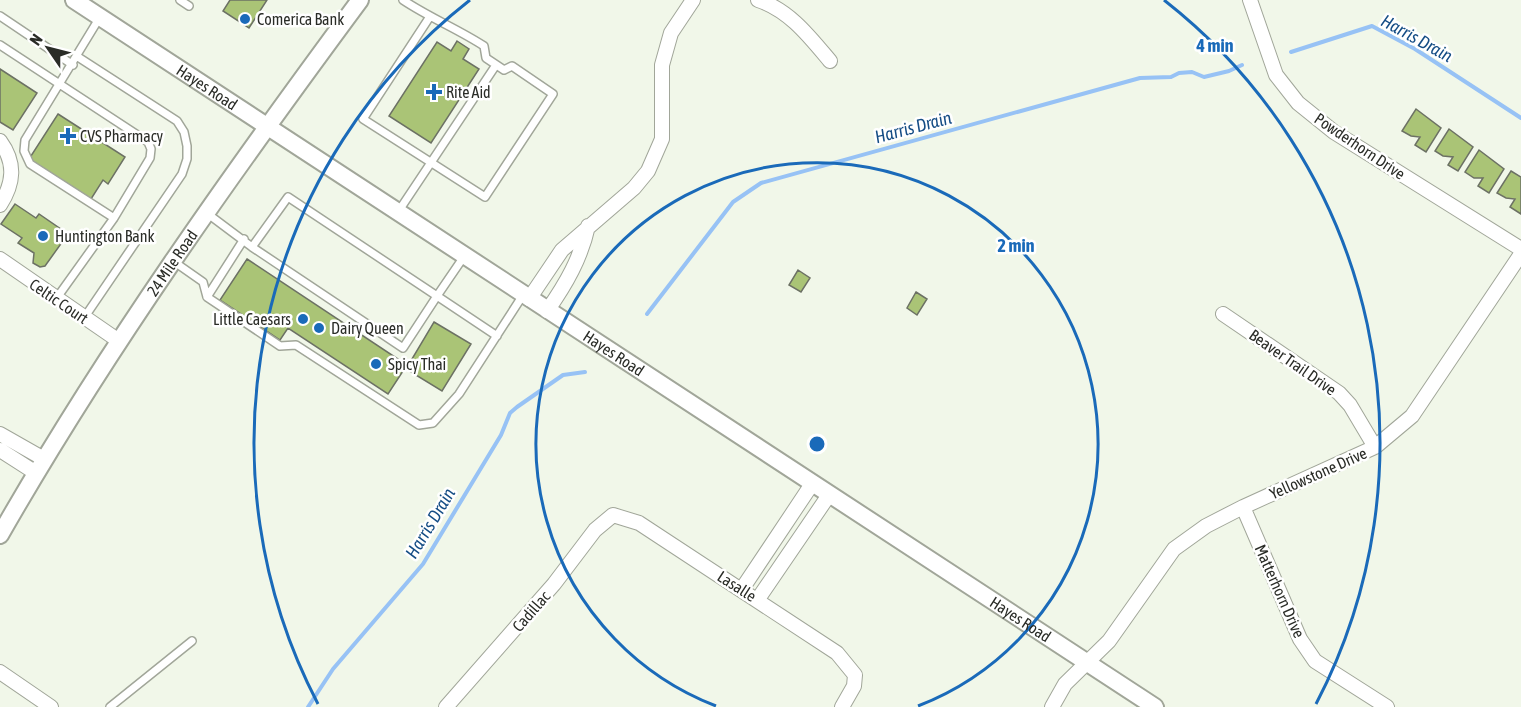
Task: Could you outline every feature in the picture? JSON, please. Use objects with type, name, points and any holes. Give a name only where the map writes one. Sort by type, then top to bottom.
[{"type":"street","name":"Hayes Road","points":[[74,0],[1155,707]]},
{"type":"street","name":"24 Mile Road","points":[[0,535],[40,466],[119,341],[267,125],[360,0]]},
{"type":"street","points":[[526,297],[562,250],[634,188],[648,171],[662,139],[662,65],[671,33],[693,0]]},
{"type":"street","points":[[758,0],[770,4],[802,27],[830,61]]},
{"type":"street","name":"Powderhorn Drive","points":[[1250,0],[1276,75],[1298,103],[1334,132],[1521,249]]},
{"type":"street","points":[[0,141],[11,163],[13,178],[0,205]]},
{"type":"street","points":[[547,311],[566,285],[583,251],[588,226]]},
{"type":"street","name":"Yellowstone Drive","points":[[1052,707],[1065,684],[1109,641],[1174,549],[1206,526],[1375,447],[1412,416],[1521,254]]},
{"type":"street","name":"Celtic Court","points":[[0,259],[119,341]]},
{"type":"street","name":"Beaver Trail Drive","points":[[1223,314],[1339,393],[1350,405],[1375,447]]},
{"type":"street","points":[[0,434],[40,466]]},
{"type":"street","points":[[0,450],[40,466]]},
{"type":"street","points":[[742,589],[812,484]]},
{"type":"street","points":[[758,599],[829,495]]},
{"type":"street","name":"Matterhorn Drive","points":[[1244,507],[1300,639],[1315,661],[1387,707]]},
{"type":"street","name":"Lasalle","points":[[613,515],[639,523],[837,653],[853,670],[854,686],[842,707]]},
{"type":"street","name":"Cadillac","points":[[446,707],[554,584],[595,530],[613,515]]},
{"type":"street","points":[[0,672],[51,707]]},
{"type":"lane","points":[[180,0],[189,6]]},
{"type":"lane","points":[[403,0],[429,18],[448,28],[461,31],[484,46],[486,58],[496,65],[504,70],[512,66],[553,94],[485,197],[363,119],[429,18]]},
{"type":"lane","points":[[0,16],[73,65]]},
{"type":"lane","points":[[100,17],[61,85],[25,140],[24,151],[30,164],[42,173],[114,218]]},
{"type":"lane","points":[[0,45],[144,138],[150,146],[150,158],[114,218],[56,299]]},
{"type":"lane","points":[[78,57],[171,116],[184,132],[188,152],[182,174],[84,318]]},
{"type":"lane","points":[[398,212],[496,65]]},
{"type":"lane","points":[[252,247],[288,197],[497,336]]},
{"type":"lane","points":[[206,213],[252,247],[403,348],[465,255]]},
{"type":"lane","points":[[207,297],[244,239]]},
{"type":"lane","points":[[173,261],[203,282],[207,297],[280,346],[296,345],[419,425],[433,423],[453,401],[526,297]]},
{"type":"lane","points":[[110,707],[192,641]]},
{"type":"building","name":"Comerica Bank","points":[[230,0],[267,0],[249,28],[223,11]]},
{"type":"building","name":"Rite Aid","points":[[457,41],[469,49],[463,59],[479,69],[431,143],[389,116],[437,42],[451,51]]},
{"type":"building","points":[[0,69],[37,93],[13,130],[0,122]]},
{"type":"building","points":[[1416,109],[1441,128],[1426,152],[1415,145],[1420,137],[1411,136],[1402,131]]},
{"type":"building","name":"CVS Pharmacy","points":[[58,114],[125,157],[108,184],[103,180],[91,199],[29,159]]},
{"type":"building","points":[[1449,129],[1473,147],[1458,171],[1448,165],[1453,157],[1443,156],[1435,151]]},
{"type":"building","points":[[1479,150],[1504,169],[1489,193],[1478,186],[1483,178],[1474,178],[1465,172]]},
{"type":"building","points":[[1511,171],[1521,177],[1521,214],[1510,207],[1515,199],[1506,198],[1497,193]]},
{"type":"building","name":"Huntington Bank","points":[[15,204],[36,218],[39,214],[68,234],[45,266],[40,267],[33,263],[34,253],[18,243],[22,238],[1,224]]},
{"type":"building","points":[[247,259],[407,365],[388,394],[288,328],[280,340],[220,300]]},
{"type":"building","points":[[798,270],[810,278],[801,292],[789,285]]},
{"type":"building","points":[[916,292],[927,299],[917,315],[907,308]]},
{"type":"building","points":[[434,322],[471,344],[442,391],[406,369]]},
{"type":"waterway","name":"Harris Drain","points":[[1291,52],[1372,26],[1415,49],[1521,118]]},
{"type":"waterway","name":"Harris Drain","points":[[647,314],[733,202],[761,183],[1140,78],[1171,77],[1179,73],[1192,72],[1204,77],[1229,71],[1242,65]]},
{"type":"waterway","name":"Harris Drain","points":[[308,707],[333,669],[423,564],[501,435],[510,413],[563,375],[585,372]]},
{"type":"place","name":"Comerica Bank","points":[[245,19]]},
{"type":"place","name":"Rite Aid","points":[[434,92]]},
{"type":"place","name":"CVS Pharmacy","points":[[68,136]]},
{"type":"place","name":"Huntington Bank","points":[[43,236]]},
{"type":"place","name":"Little Caesars","points":[[303,319]]},
{"type":"place","name":"Dairy Queen","points":[[319,328]]},
{"type":"place","name":"Spicy Thai","points":[[376,364]]}]
